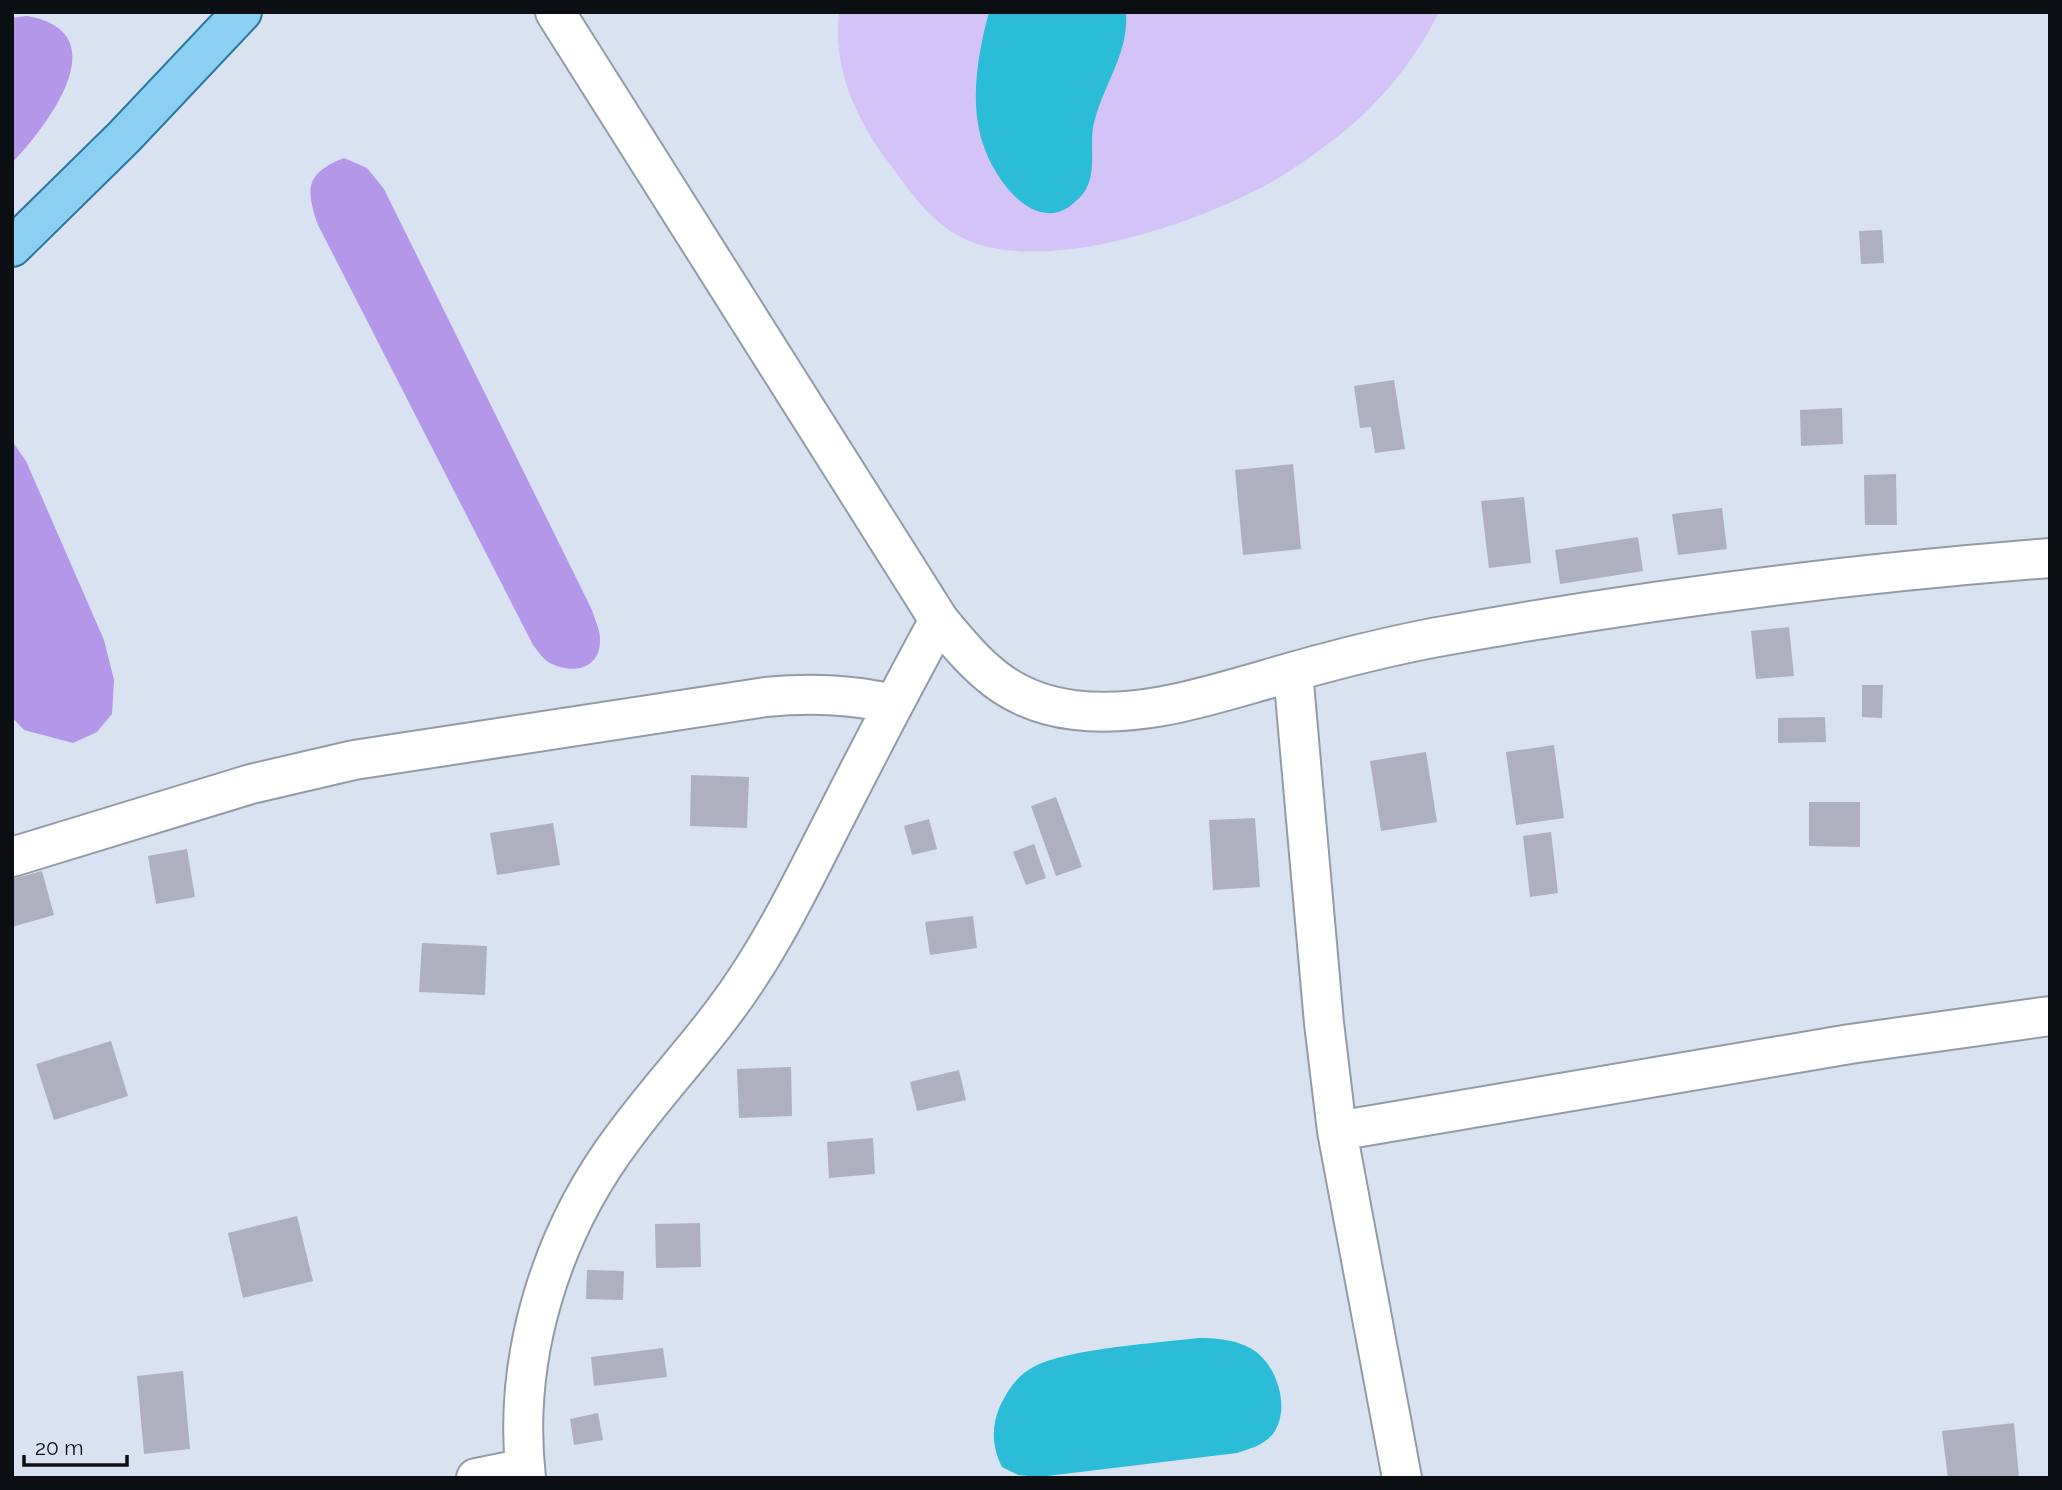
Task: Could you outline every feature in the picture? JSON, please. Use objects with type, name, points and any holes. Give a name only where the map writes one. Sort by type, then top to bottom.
[{"type":"main road","points":[[12,247],[124,137],[242,12]]},
{"type":"street","points":[[555,12],[939,620],[977,666],[1021,698],[1072,710],[1122,714],[1175,705],[1356,654],[1432,639],[1755,588],[2050,558]]},
{"type":"street","points":[[476,1478],[526,1473],[524,1411],[530,1357],[542,1298],[561,1241],[585,1192],[625,1135],[687,1060],[746,980],[789,908],[939,620]]},
{"type":"street","points":[[1293,672],[1324,1023],[1337,1131],[1402,1478]]},
{"type":"street","points":[[12,857],[251,785],[354,760],[766,697],[812,693],[856,695],[893,704]]},
{"type":"street","points":[[1337,1131],[1850,1044],[2050,1016]]},
{"type":"shaded area","points":[[839,12],[1439,12],[1395,81],[1367,111],[1336,138],[1283,175],[1244,196],[1169,226],[1085,247],[1044,251],[1006,250],[972,242],[946,228],[925,209],[877,146],[857,111],[843,73],[839,53]]},
{"type":"shaded area","points":[[27,16],[54,25],[69,41],[72,60],[68,82],[57,104],[27,147],[12,163],[12,18]]},
{"type":"shaded area","points":[[344,158],[367,168],[384,189],[592,610],[599,630],[599,651],[584,667],[568,669],[552,664],[533,645],[318,225],[311,201],[312,183],[322,170]]},
{"type":"shaded area","points":[[12,441],[26,461],[104,640],[114,680],[112,714],[97,732],[73,743],[24,730],[12,717]]},
{"type":"water","points":[[989,12],[1126,12],[1126,27],[1120,54],[1093,127],[1090,179],[1079,198],[1069,207],[1055,213],[1041,212],[1015,197],[995,171],[983,144],[976,111],[976,95],[981,44]]},
{"type":"water","points":[[1198,1338],[1222,1339],[1246,1346],[1256,1352],[1272,1371],[1281,1395],[1280,1420],[1272,1436],[1263,1443],[1237,1453],[1039,1477],[1018,1475],[1002,1467],[994,1437],[997,1414],[1012,1385],[1030,1369],[1063,1356]]},
{"type":"building","points":[[1882,230],[1884,263],[1861,264],[1859,231]]},
{"type":"building","points":[[1394,380],[1405,449],[1375,453],[1371,427],[1360,428],[1354,386]]},
{"type":"building","points":[[1842,408],[1843,444],[1801,446],[1800,410]]},
{"type":"building","points":[[1293,464],[1301,549],[1243,555],[1235,470]]},
{"type":"building","points":[[1896,474],[1897,525],[1865,525],[1864,475]]},
{"type":"building","points":[[1524,497],[1531,563],[1489,568],[1481,501]]},
{"type":"building","points":[[1722,508],[1727,549],[1678,555],[1672,514]]},
{"type":"building","points":[[1638,537],[1643,571],[1560,584],[1555,550]]},
{"type":"building","points":[[1789,627],[1794,676],[1756,679],[1751,631]]},
{"type":"building","points":[[1862,685],[1883,685],[1882,718],[1862,717]]},
{"type":"building","points":[[1825,717],[1826,742],[1778,743],[1778,718]]},
{"type":"building","points":[[1554,745],[1564,818],[1516,825],[1506,752]]},
{"type":"building","points":[[1426,752],[1437,822],[1381,831],[1370,761]]},
{"type":"building","points":[[691,775],[749,777],[747,828],[690,826]]},
{"type":"building","points":[[1056,797],[1082,867],[1056,876],[1031,806]]},
{"type":"building","points":[[1809,802],[1860,802],[1860,847],[1809,846]]},
{"type":"building","points":[[1255,818],[1260,887],[1213,890],[1209,820]]},
{"type":"building","points":[[929,819],[937,849],[912,855],[904,826]]},
{"type":"building","points":[[553,823],[560,865],[497,875],[490,833]]},
{"type":"building","points":[[1551,832],[1558,893],[1530,897],[1523,836]]},
{"type":"building","points":[[1034,844],[1046,878],[1026,885],[1013,852]]},
{"type":"building","points":[[187,849],[195,897],[156,904],[148,856]]},
{"type":"building","points":[[42,871],[54,915],[12,927],[12,879]]},
{"type":"building","points":[[973,916],[977,948],[930,955],[925,922]]},
{"type":"building","points":[[422,943],[487,946],[485,995],[419,992]]},
{"type":"building","points":[[111,1041],[128,1096],[54,1120],[36,1064]]},
{"type":"building","points":[[791,1067],[792,1116],[739,1118],[737,1069]]},
{"type":"building","points":[[959,1070],[966,1100],[917,1111],[910,1082]]},
{"type":"building","points":[[873,1138],[875,1174],[829,1178],[827,1142]]},
{"type":"building","points":[[297,1216],[313,1281],[243,1298],[228,1233]]},
{"type":"building","points":[[700,1223],[701,1267],[656,1268],[655,1224]]},
{"type":"building","points":[[587,1270],[624,1271],[623,1300],[586,1299]]},
{"type":"building","points":[[663,1348],[667,1377],[594,1386],[591,1357]]},
{"type":"building","points":[[183,1371],[190,1449],[144,1454],[137,1376]]},
{"type":"building","points":[[598,1413],[603,1440],[574,1445],[570,1419]]},
{"type":"building","points":[[2014,1423],[2019,1478],[1948,1478],[1942,1431]]}]
